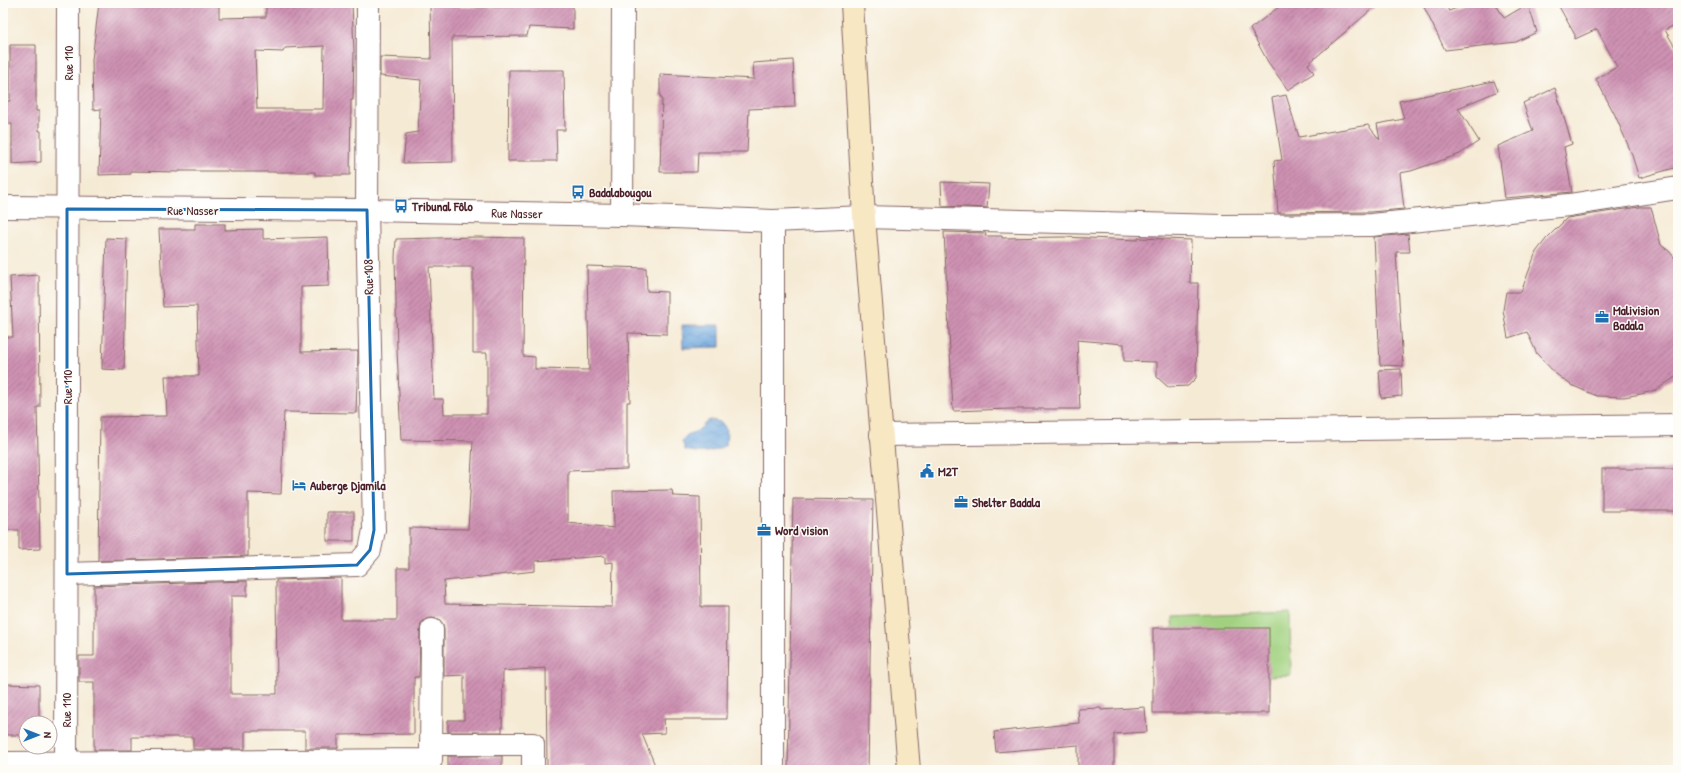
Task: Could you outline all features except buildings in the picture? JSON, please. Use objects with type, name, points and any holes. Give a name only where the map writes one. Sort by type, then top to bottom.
[{"type":"street","name":"Rue 110","points":[[66,766],[68,3]]},
{"type":"street","name":"Rue 108","points":[[67,574],[357,565],[370,550],[374,530],[367,210],[368,3]]},
{"type":"street","points":[[622,215],[623,3]]},
{"type":"street","points":[[852,3],[864,217],[909,770]]},
{"type":"street","name":"Rue Nasser","points":[[3,207],[67,209],[367,210],[622,215],[773,221],[864,217],[1222,226],[1371,225],[1570,205],[1678,188]]},
{"type":"street","points":[[773,221],[773,770]]},
{"type":"street","points":[[881,435],[1678,425]]},
{"type":"street","points":[[431,752],[432,630]]},
{"type":"street","points":[[3,763],[66,766],[319,766],[431,752],[533,744],[533,770]]},
{"type":"highlighted area","points":[[67,209],[367,210],[374,530],[370,550],[357,565],[67,574]]},
{"type":"green space","points":[[1290,612],[1291,675],[1175,680],[1172,617]]},
{"type":"water","points":[[682,325],[720,325],[720,347],[683,348]]},
{"type":"water","points":[[710,420],[721,422],[727,430],[726,445],[716,450],[707,452],[685,450],[682,441],[684,438],[689,434],[698,431]]},
{"type":"place","name":"Badalabougou","points":[[578,192]]},
{"type":"place","name":"Tribunal Fôlo","points":[[401,206]]},
{"type":"place","name":"Malivision Badala","points":[[1602,317]]},
{"type":"place","name":"M2T","points":[[927,471]]},
{"type":"place","name":"Auberge Djamila","points":[[299,485]]},
{"type":"place","name":"Shelter Badala","points":[[961,502]]},
{"type":"place","name":"Word vision","points":[[764,530]]}]
